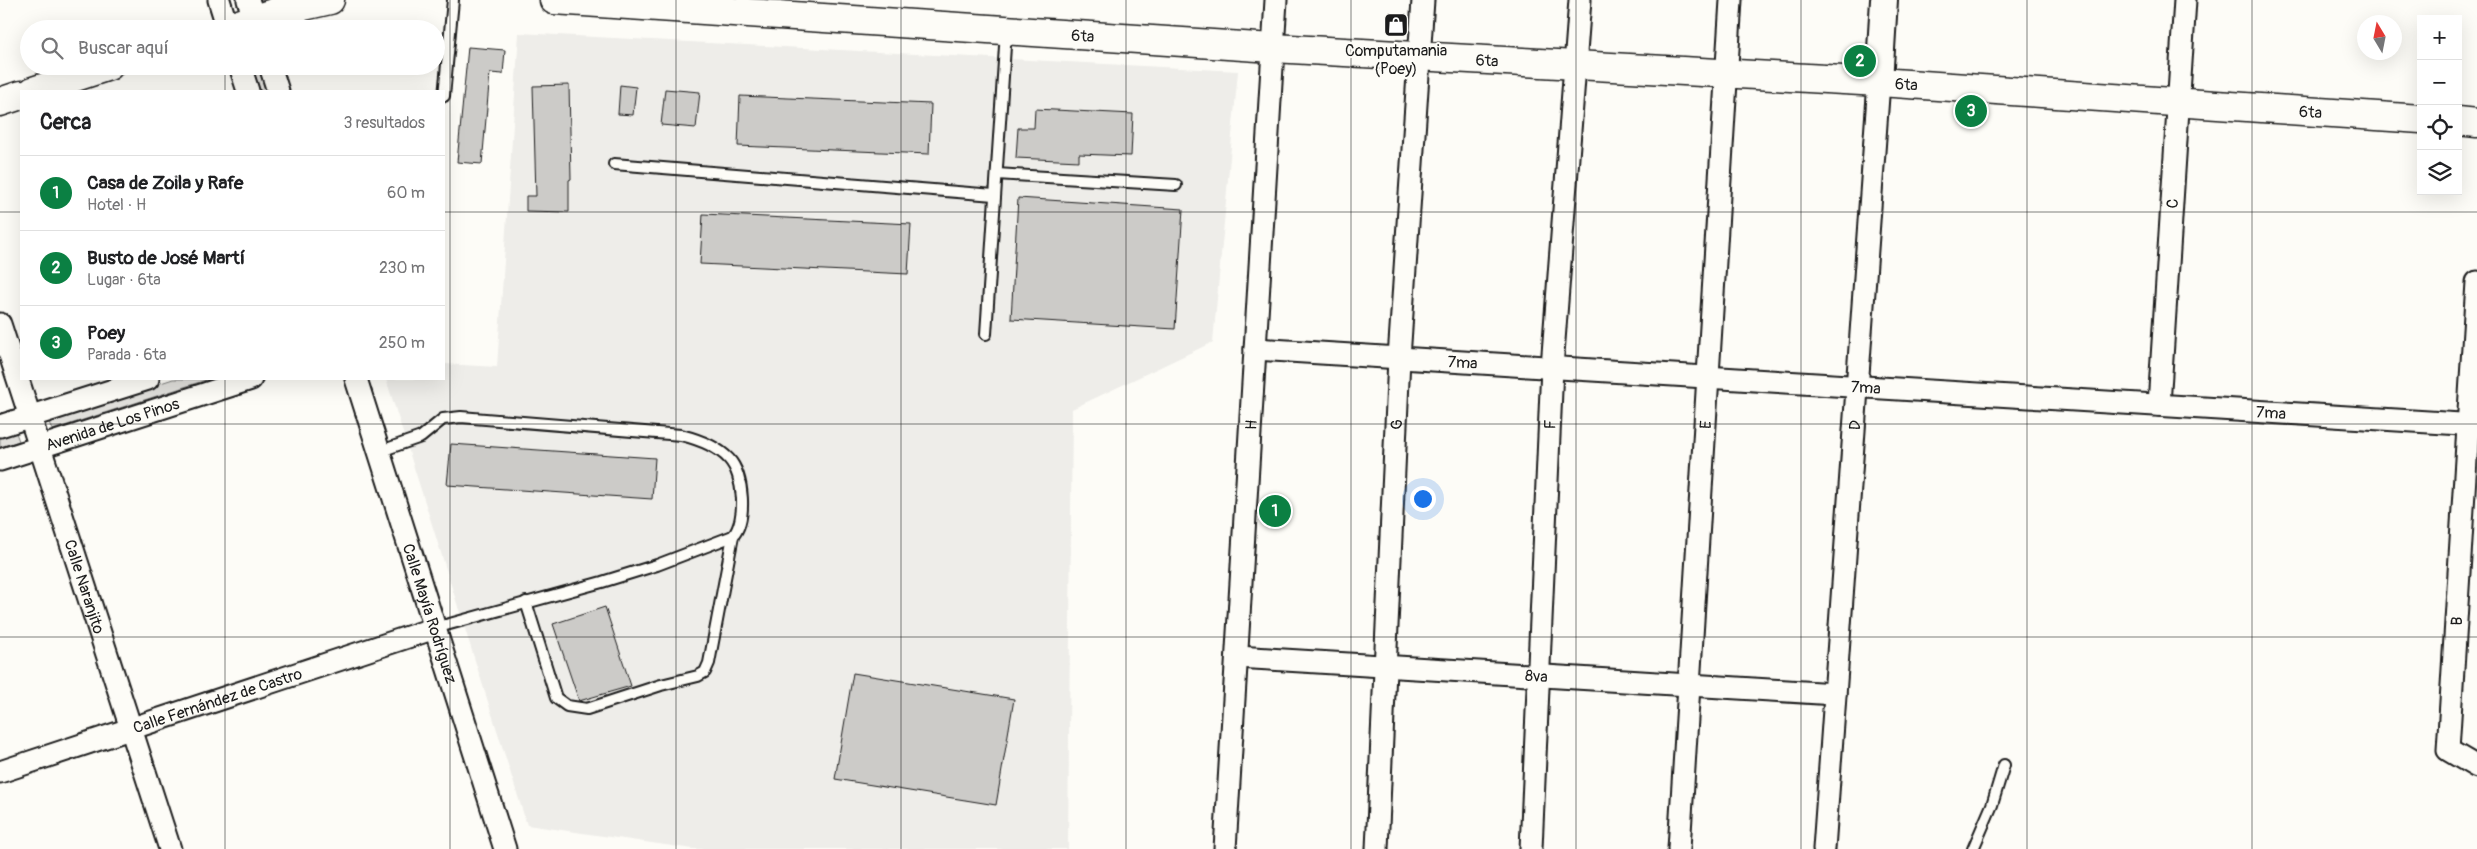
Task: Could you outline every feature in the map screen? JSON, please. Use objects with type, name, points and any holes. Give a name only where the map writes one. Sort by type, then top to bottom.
[{"type":"main road","points":[[254,16],[330,0]]},
{"type":"main road","name":"6ta","points":[[554,0],[720,6],[1006,31],[1420,57],[1577,64],[1879,82],[2417,119]]},
{"type":"main road","points":[[36,90],[82,75]]},
{"type":"main road","points":[[0,102],[20,95]]},
{"type":"main road","points":[[2462,121],[2477,123]]},
{"type":"street","points":[[219,0],[224,20]]},
{"type":"street","name":"H","points":[[1225,849],[1276,0]]},
{"type":"street","name":"G","points":[[1377,849],[1399,358],[1423,0]]},
{"type":"street","name":"F","points":[[1531,849],[1552,367],[1577,64],[1580,0]]},
{"type":"street","name":"E","points":[[1678,849],[1731,0]]},
{"type":"street","name":"D","points":[[1824,849],[1884,0]]},
{"type":"street","name":"C","points":[[2159,405],[2186,0]]},
{"type":"street","points":[[243,75],[248,90]]},
{"type":"street","points":[[273,75],[278,90]]},
{"type":"street","name":"B","points":[[2477,282],[2472,425],[2448,750],[2477,768]]},
{"type":"street","name":"Calle Naranjito","points":[[0,324],[170,849]]},
{"type":"street","name":"7ma","points":[[1255,349],[2472,425]]},
{"type":"street","name":"Avenida de Los Pinos","points":[[0,426],[145,380]]},
{"type":"street","name":"Avenida de Los Pinos","points":[[0,460],[248,380]]},
{"type":"street","name":"Calle Mayía Rodríguez","points":[[356,380],[505,849]]},
{"type":"street","name":"Calle Fernández de Castro","points":[[0,772],[435,628]]},
{"type":"street","name":"8va","points":[[1237,658],[1835,694]]},
{"type":"lane","points":[[445,90],[453,0]]},
{"type":"lane","points":[[986,334],[1006,31]]},
{"type":"lane","points":[[614,164],[994,195]]},
{"type":"lane","points":[[996,174],[1176,185]]},
{"type":"lane","points":[[378,452],[422,437],[449,417],[681,435],[710,445],[730,459],[739,480],[743,513],[738,531],[733,536],[657,564],[435,628]]},
{"type":"lane","points":[[526,602],[556,698],[567,706],[587,709],[661,685],[698,676],[704,672],[708,663],[733,536]]},
{"type":"lane","points":[[1973,849],[1992,805],[2004,765]]},
{"type":"shaded area","points":[[519,33],[1238,71],[1213,342],[1072,409],[1068,849],[693,849],[527,825],[386,380],[445,380],[445,364],[497,367]]},
{"type":"shaded area","points":[[250,75],[267,75],[272,90],[255,90]]},
{"type":"shaded area","points":[[170,380],[206,380],[52,430],[48,420]]},
{"type":"shaded area","points":[[15,430],[19,441],[0,447],[0,435]]},
{"type":"building","points":[[468,47],[505,50],[503,74],[490,73],[482,164],[457,162]]},
{"type":"building","points":[[569,85],[571,179],[569,180],[569,212],[526,211],[526,196],[536,196],[533,86]]},
{"type":"building","points":[[620,85],[636,87],[633,115],[618,114]]},
{"type":"building","points":[[665,89],[700,92],[696,128],[661,125]]},
{"type":"building","points":[[740,96],[931,104],[929,154],[738,146]]},
{"type":"building","points":[[1035,109],[1133,114],[1131,156],[1079,154],[1079,161],[1016,158],[1018,128],[1034,128]]},
{"type":"building","points":[[1018,198],[1183,209],[1175,329],[1011,319]]},
{"type":"building","points":[[703,214],[911,224],[908,274],[700,264]]},
{"type":"building","points":[[451,444],[655,458],[652,499],[447,485]]},
{"type":"building","points":[[605,607],[631,686],[579,701],[553,624]]},
{"type":"building","points":[[853,673],[1014,699],[996,805],[835,779]]},
{"type":"place","name":"Computamania (Poey)","points":[[1396,25]]},
{"type":"place","name":"Busto de José Martí","points":[[1860,61]]},
{"type":"place","name":"Poey","points":[[1971,111]]},
{"type":"place","name":"Casa de Zoila y Rafe","points":[[1275,511]]}]
